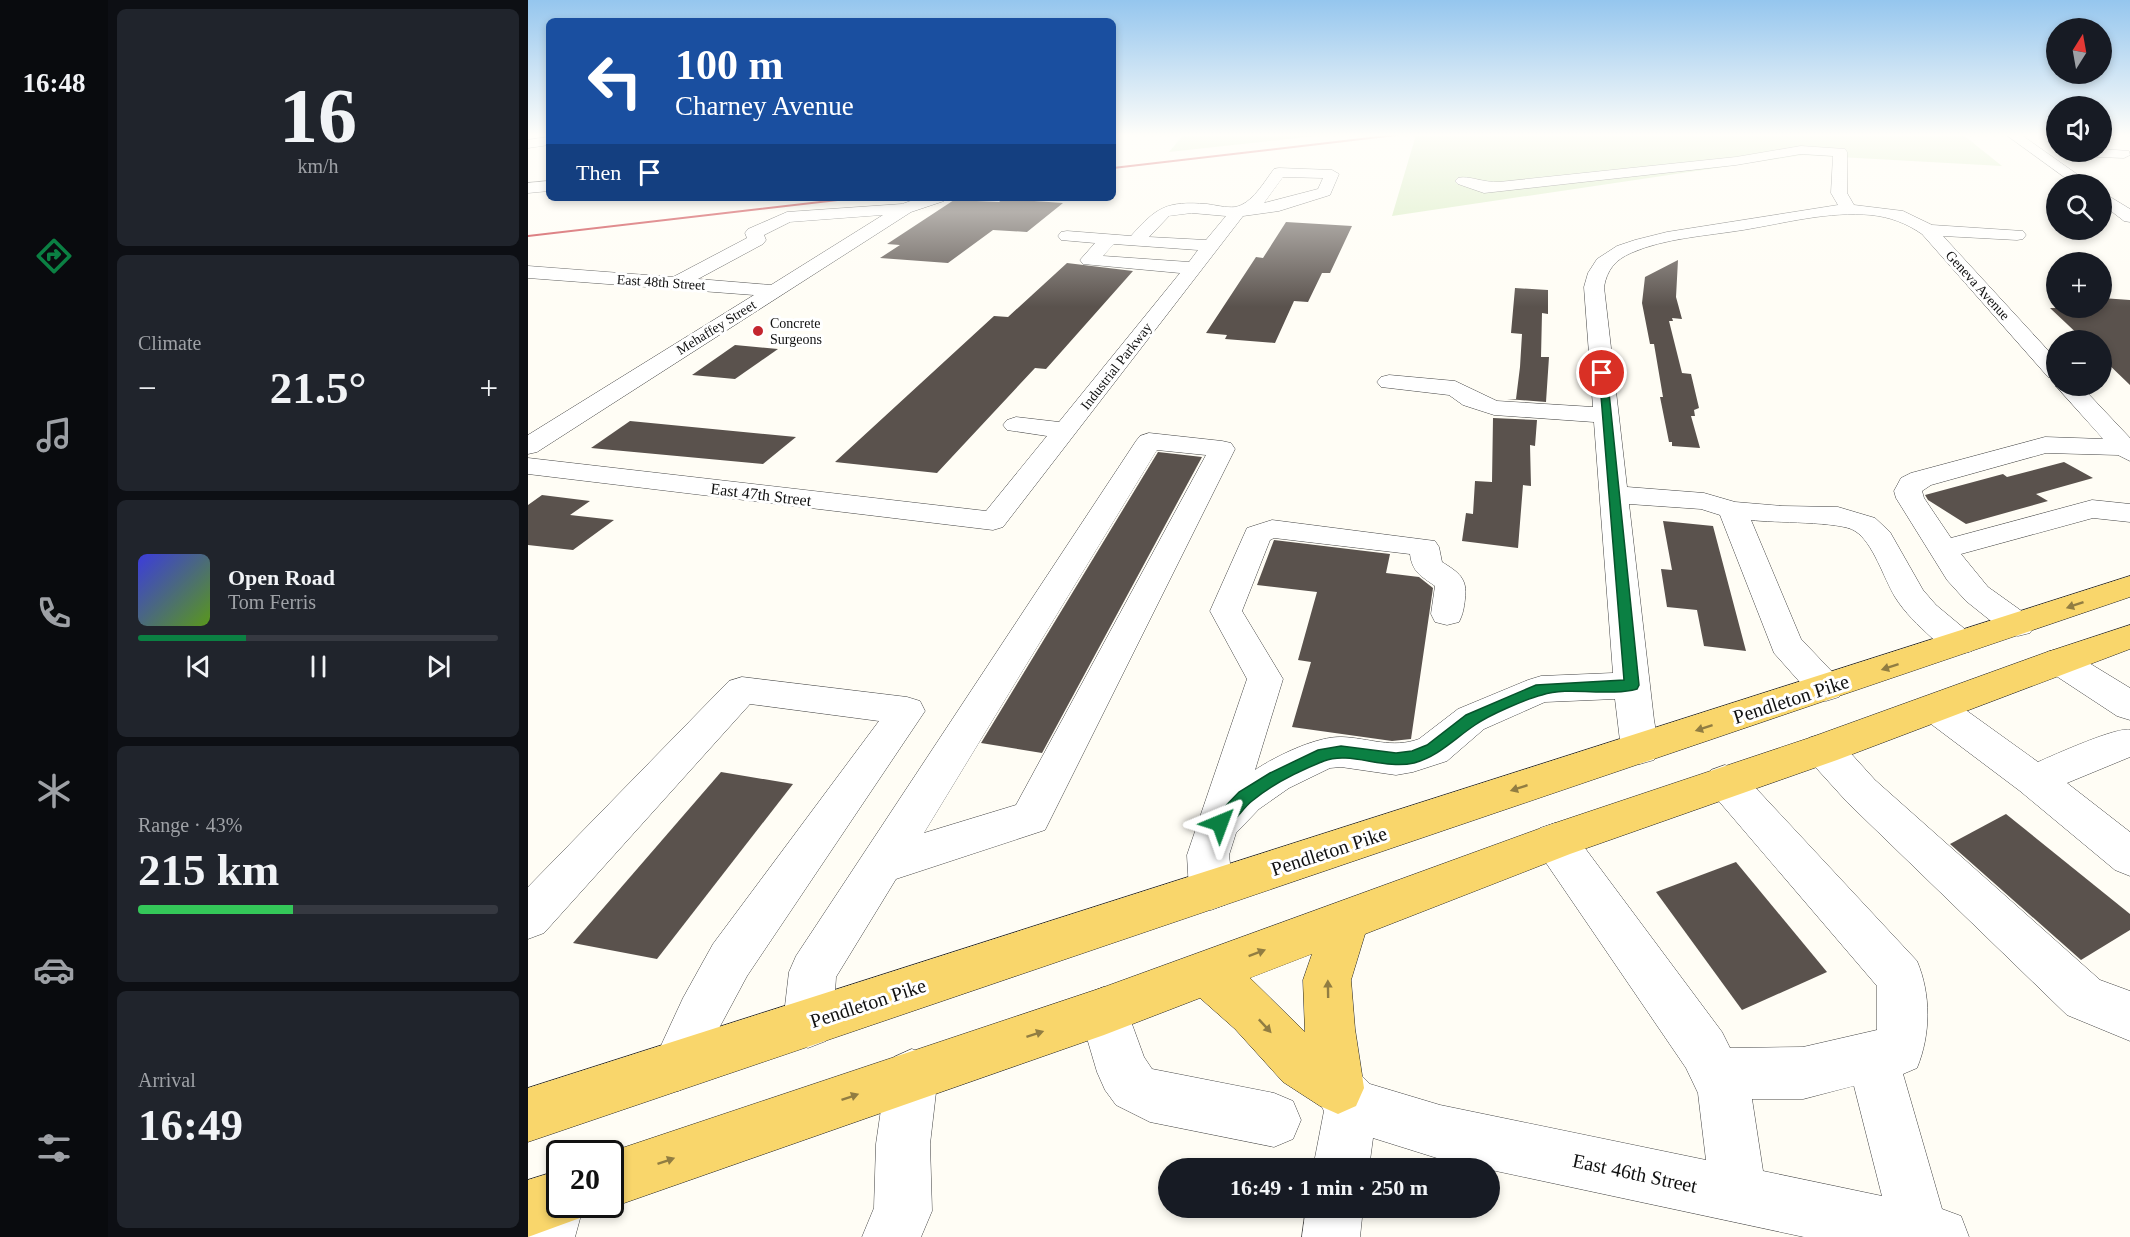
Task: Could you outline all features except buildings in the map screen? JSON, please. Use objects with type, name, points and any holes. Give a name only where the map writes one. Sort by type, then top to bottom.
[{"type":"main road","name":"Pendleton Pike","points":[[528,1115],[2018,625],[2130,586]]},
{"type":"main road","points":[[624,1175],[1104,1011],[1555,841],[1823,749],[2130,637]]},
{"type":"main road","points":[[1345,1096],[1330,1029],[1327,980],[1347,919]]},
{"type":"main road","points":[[1207,972],[1252,1012],[1301,1064],[1345,1096]]},
{"type":"street","name":"Industrial Parkway","points":[[993,521],[1238,212],[1258,201],[1265,192]]},
{"type":"street","name":"Industrial Parkway","points":[[1238,212],[1279,206],[1324,192]]},
{"type":"street","points":[[1839,192],[1849,210]]},
{"type":"street","points":[[677,284],[757,240],[754,233],[787,217],[905,209],[926,201]]},
{"type":"street","points":[[2112,204],[2130,218]]},
{"type":"street","points":[[1136,241],[1155,219],[1175,209],[1192,208],[1238,212]]},
{"type":"street","name":"Mehaffey Street","points":[[528,446],[905,209]]},
{"type":"street","name":"Geneva Avenue","points":[[1606,416],[1594,284],[1599,270],[1623,250],[1661,238],[1849,210],[1888,214],[1913,221],[1928,230],[2046,361]]},
{"type":"street","points":[[1928,230],[2017,235]]},
{"type":"street","points":[[1067,236],[1211,246]]},
{"type":"street","points":[[1109,238],[1089,260],[1193,268]]},
{"type":"street","name":"East 48th Street","points":[[528,272],[774,291]]},
{"type":"street","points":[[528,283],[548,274]]},
{"type":"street","points":[[1389,382],[1455,388],[1472,400],[1494,408],[1606,416],[1640,748]]},
{"type":"street","points":[[2077,396],[2128,450]]},
{"type":"street","points":[[1016,425],[1065,430]]},
{"type":"street","points":[[808,1023],[813,972],[880,865],[1149,441],[1222,449],[1030,818],[880,865]]},
{"type":"street","points":[[2018,625],[1977,594],[1958,573],[1910,498],[1908,491],[1911,484],[1921,479],[2045,445],[2128,450]]},
{"type":"street","name":"East 47th Street","points":[[528,466],[993,521]]},
{"type":"street","points":[[1614,495],[1704,501],[1732,510],[1782,515],[1838,516],[1865,524],[1880,538],[1910,595],[1924,613],[1960,643]]},
{"type":"street","points":[[1942,550],[2092,509],[2130,513]]},
{"type":"street","points":[[1732,510],[1786,645],[1826,688]]},
{"type":"street","points":[[1211,890],[1208,855],[1265,679],[1226,612],[1257,534],[1272,529],[1424,547],[1427,566],[1449,581],[1447,614]]},
{"type":"street","points":[[2059,661],[2130,706]]},
{"type":"street","points":[[1220,823],[1245,796],[1275,777],[1324,754],[1341,752],[1396,760],[1433,750],[1471,719],[1541,689],[1632,685]]},
{"type":"street","points":[[528,918],[742,690],[907,711],[730,960],[700,1016],[678,1065]]},
{"type":"street","points":[[1936,708],[2124,845]]},
{"type":"street","points":[[2034,780],[2125,743]]},
{"type":"street","points":[[1823,749],[1861,791],[2084,998],[2130,1016]]},
{"type":"street","points":[[1716,1074],[1803,1073],[1899,1050],[1903,1025],[1900,977],[1725,781]]},
{"type":"street","points":[[1555,841],[1704,1050],[1724,1090],[1737,1195]]},
{"type":"street","points":[[1104,1011],[1124,1072],[1134,1087],[1150,1096],[1274,1120]]},
{"type":"street","points":[[1872,1056],[1930,1235]]},
{"type":"street","points":[[891,1237],[903,1211],[903,1144],[912,1075]]},
{"type":"street","points":[[1342,1158],[1345,1096]]},
{"type":"street","name":"East 46th Street","points":[[1345,1096],[1390,1118],[1440,1132],[1930,1235]]},
{"type":"street","points":[[1331,1237],[1334,1218]]},
{"type":"green space","points":[[1399,192],[1556,192],[1392,216]]},
{"type":"railway","points":[[528,236],[829,201]]},
{"type":"place","name":"Concrete Surgeons","points":[[758,331]]},
{"type":"route","points":[[1220,823],[1245,796],[1275,777],[1324,754],[1341,752],[1396,760],[1413,757],[1433,750],[1471,719],[1541,689],[1632,685],[1602,373]]}]
